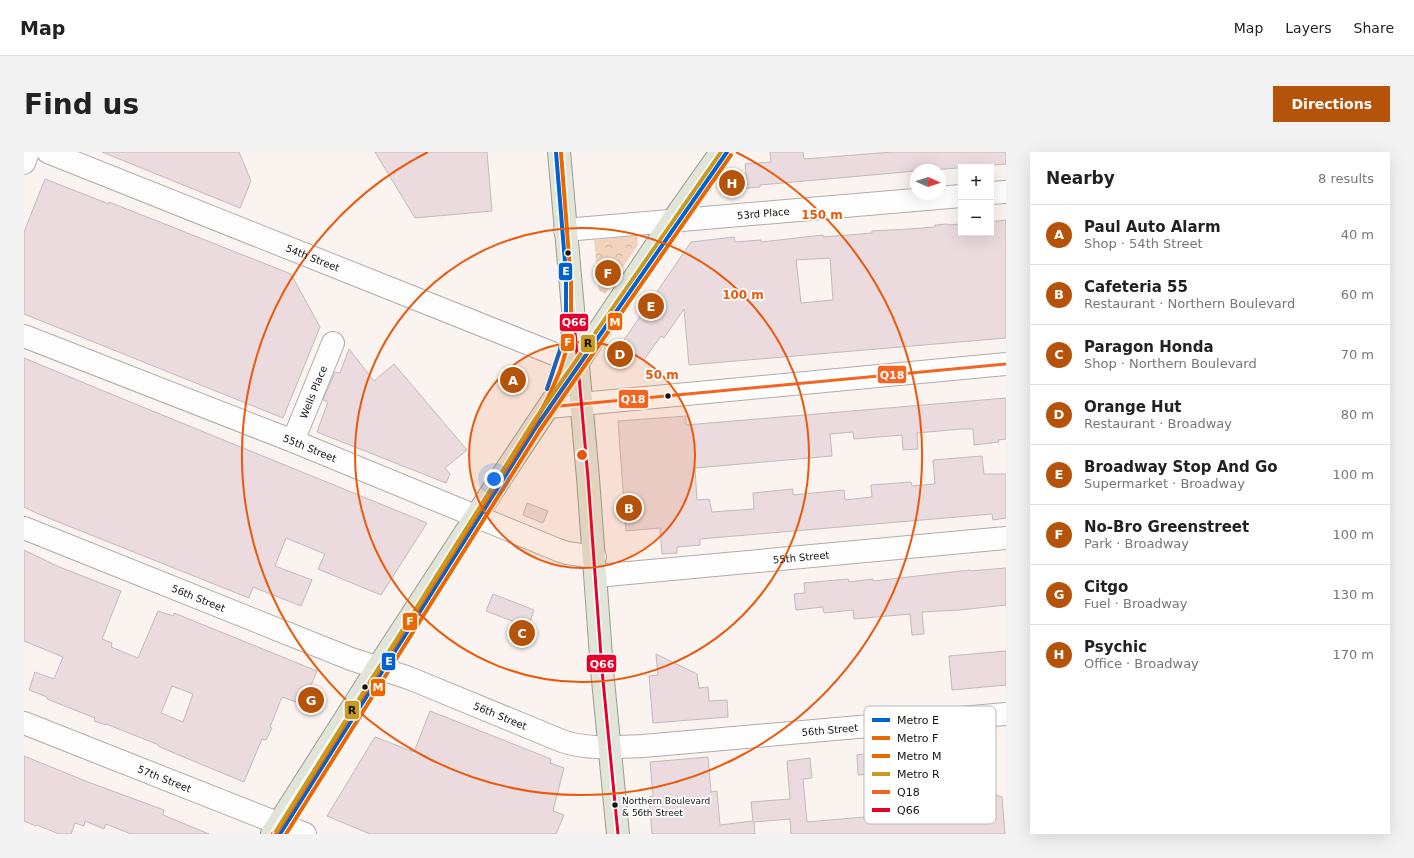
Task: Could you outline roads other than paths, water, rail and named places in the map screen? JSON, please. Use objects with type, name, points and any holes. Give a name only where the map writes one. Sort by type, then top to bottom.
[{"type":"main road","points":[[559,152],[596,567],[602,670],[618,834]]},
{"type":"main road","points":[[276,829],[475,517],[673,220],[721,152]]},
{"type":"street","points":[[24,163],[28,152]]},
{"type":"street","name":"54th Street","points":[[48,152],[577,364]]},
{"type":"street","points":[[994,193],[1006,192]]},
{"type":"street","name":"53rd Place","points":[[565,230],[958,196]]},
{"type":"street","name":"55th Street","points":[[24,336],[293,441],[475,517],[567,553],[596,567],[1006,538]]},
{"type":"street","name":"Wells Place","points":[[293,441],[333,343]]},
{"type":"street","points":[[549,406],[1006,364]]},
{"type":"street","name":"56th Street","points":[[24,528],[351,659],[409,678],[566,743],[582,747],[610,748],[864,726]]},
{"type":"street","name":"56th Street","points":[[996,715],[1006,714]]},
{"type":"street","name":"57th Street","points":[[24,723],[276,829],[305,834]]},
{"type":"metro line","name":"E","points":[[547,389],[560,350],[566,312],[566,275],[556,152]]},
{"type":"metro line","name":"F","points":[[276,834],[533,426],[560,371],[566,351],[571,323],[571,282],[561,152]]},
{"type":"metro line","name":"R","points":[[276,831],[532,424],[721,152]]},
{"type":"metro line","name":"E","points":[[280,834],[536,427],[727,152]]},
{"type":"metro line","name":"M","points":[[286,834],[540,430],[731,155]]},
{"type":"place","name":"Psychic","points":[[732,183]]},
{"type":"place","name":"No-Bro Greenstreet","points":[[608,273]]},
{"type":"place","name":"Broadway Stop And Go","points":[[651,306]]},
{"type":"place","name":"Orange Hut","points":[[620,354]]},
{"type":"place","name":"Paul Auto Alarm","points":[[513,380]]},
{"type":"place","name":"Cafeteria 55","points":[[629,508]]},
{"type":"place","name":"Paragon Honda","points":[[522,633]]},
{"type":"place","name":"Citgo","points":[[311,700]]},
{"type":"place","name":"Northern Boulevard & 56th Street","points":[[615,805]]}]
